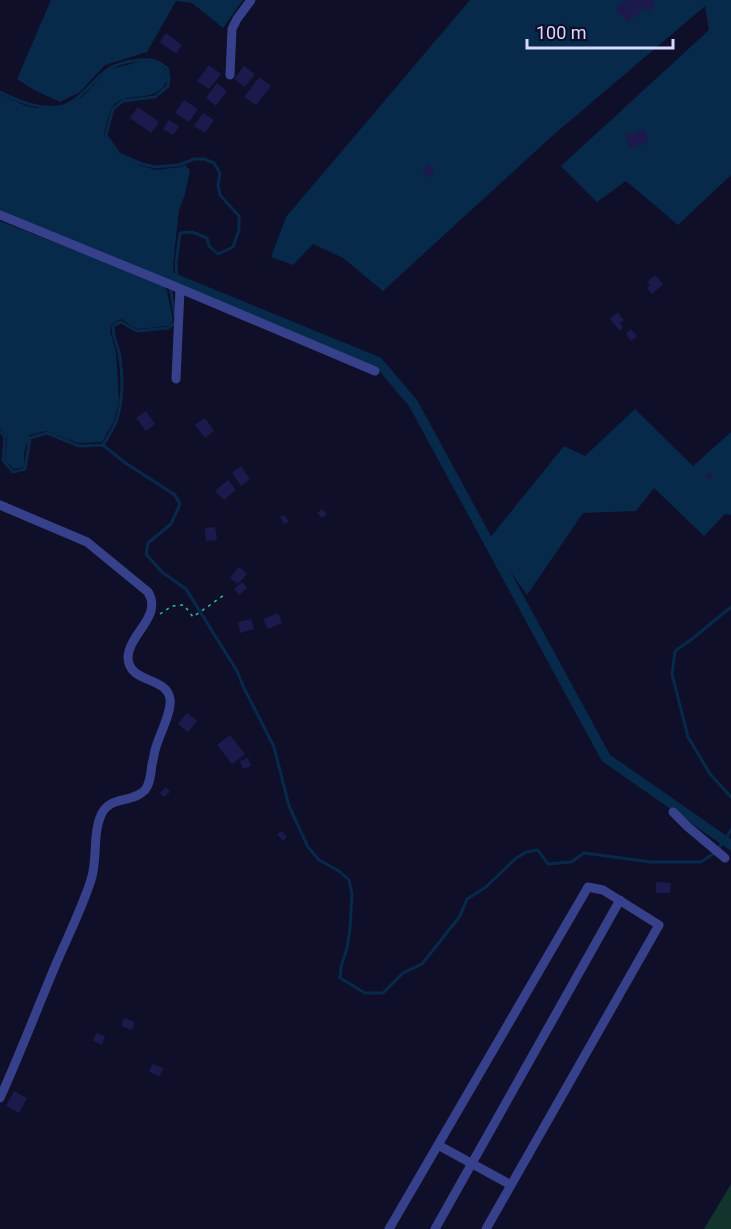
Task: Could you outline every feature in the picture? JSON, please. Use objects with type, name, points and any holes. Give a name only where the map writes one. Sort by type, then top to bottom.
[{"type":"street","points":[[230,75],[232,29],[251,0]]},
{"type":"street","points":[[0,215],[375,371]]},
{"type":"street","points":[[174,286],[176,379]]},
{"type":"street","points":[[0,505],[87,542],[148,592],[153,603],[151,612],[130,648],[129,664],[133,672],[162,686],[168,692],[170,699],[148,784],[144,791],[105,807],[100,816],[92,878],[0,1098]]},
{"type":"street","points":[[673,812],[725,858]]},
{"type":"street","points":[[389,1229],[588,886],[603,890],[659,925],[486,1229]]},
{"type":"street","points":[[435,1229],[620,900]]},
{"type":"street","points":[[438,1145],[511,1185]]},
{"type":"path","points":[[146,622],[172,606],[184,604],[193,617],[224,595]]},
{"type":"green space","points":[[731,1184],[731,1229],[704,1229]]},
{"type":"water","points":[[51,0],[243,0],[223,28],[192,3],[176,1],[147,52],[105,65],[80,92],[60,102],[17,79]]},
{"type":"water","points":[[470,0],[731,0],[731,175],[678,225],[626,181],[597,202],[561,166],[709,30],[705,6],[551,137],[383,291],[343,258],[313,244],[293,265],[271,257],[286,217]]},
{"type":"water","points":[[142,61],[158,64],[164,68],[169,77],[157,92],[119,101],[113,106],[104,134],[118,155],[142,166],[156,170],[185,165],[190,170],[179,210],[173,265],[174,276],[0,205],[0,94],[26,106],[59,108],[82,97],[108,70]]},
{"type":"water","points":[[0,221],[166,286],[173,321],[168,326],[137,329],[121,319],[112,324],[110,331],[116,352],[119,401],[114,421],[102,442],[78,443],[46,431],[30,435],[24,452],[24,467],[14,469],[5,460],[7,437],[0,428]]},
{"type":"water","points":[[635,409],[693,466],[731,432],[731,515],[725,514],[704,536],[654,488],[636,511],[583,513],[527,595],[488,540],[564,446],[585,456]]},
{"type":"building","points":[[625,0],[652,0],[656,5],[649,11],[646,7],[628,23],[615,9]]},
{"type":"building","points":[[166,33],[182,45],[176,54],[160,42]]},
{"type":"building","points":[[209,65],[221,74],[209,89],[197,81]]},
{"type":"building","points":[[244,66],[255,74],[245,87],[234,79]]},
{"type":"building","points":[[259,77],[271,86],[256,105],[244,97]]},
{"type":"building","points":[[217,83],[227,91],[216,106],[206,98]]},
{"type":"building","points":[[184,100],[198,109],[189,122],[175,113]]},
{"type":"building","points":[[138,107],[159,122],[151,133],[130,118]]},
{"type":"building","points":[[203,113],[214,120],[205,133],[194,126]]},
{"type":"building","points":[[169,120],[179,126],[173,135],[163,129]]},
{"type":"building","points":[[645,130],[648,144],[629,148],[626,134]]},
{"type":"building","points":[[429,164],[435,172],[428,178],[422,170]]},
{"type":"building","points":[[655,275],[663,284],[652,294],[647,288],[650,285],[647,282]]},
{"type":"building","points":[[618,312],[624,320],[620,323],[623,328],[620,331],[610,319]]},
{"type":"building","points":[[631,329],[637,336],[631,341],[626,334]]},
{"type":"building","points":[[146,411],[155,424],[146,431],[136,418]]},
{"type":"building","points":[[205,418],[214,431],[205,438],[195,425]]},
{"type":"building","points":[[241,466],[250,479],[241,486],[232,473]]},
{"type":"building","points":[[709,472],[713,477],[709,481],[705,477]]},
{"type":"building","points":[[228,480],[236,490],[224,500],[215,491]]},
{"type":"building","points":[[322,509],[327,514],[322,518],[317,513]]},
{"type":"building","points":[[284,515],[289,521],[284,524],[280,517]]},
{"type":"building","points":[[215,527],[217,540],[206,541],[205,528]]},
{"type":"building","points":[[239,567],[247,574],[238,584],[230,578]]},
{"type":"building","points":[[242,582],[247,588],[239,595],[234,589]]},
{"type":"building","points":[[278,613],[282,623],[268,629],[263,619]]},
{"type":"building","points":[[251,619],[254,629],[240,633],[238,622]]},
{"type":"building","points":[[187,713],[197,721],[188,732],[178,724]]},
{"type":"building","points":[[230,735],[245,754],[232,764],[217,745]]},
{"type":"building","points":[[248,758],[251,766],[243,769],[240,761]]},
{"type":"building","points":[[166,787],[170,792],[164,797],[160,793]]},
{"type":"building","points":[[282,831],[287,837],[283,841],[277,834]]},
{"type":"building","points":[[656,882],[671,883],[670,893],[656,893]]},
{"type":"building","points":[[124,1018],[135,1022],[132,1030],[121,1026]]},
{"type":"building","points":[[96,1033],[105,1036],[102,1045],[93,1041]]},
{"type":"building","points":[[152,1064],[163,1068],[160,1076],[149,1072]]},
{"type":"building","points":[[14,1091],[27,1098],[19,1113],[6,1106]]},
{"type":"waterway","points":[[0,92],[28,104],[58,107],[71,102],[106,71],[122,63],[150,60],[167,68],[168,86],[155,97],[123,101],[113,109],[106,135],[119,154],[142,164],[155,167],[179,165],[194,159],[204,159],[214,163],[220,173],[218,185],[220,195],[239,216],[239,230],[233,247],[218,254],[209,246],[207,238],[192,232],[180,233],[176,264],[177,280],[170,286],[175,316]]},
{"type":"waterway","points":[[0,207],[378,362],[413,403],[606,758],[731,845]]},
{"type":"waterway","points":[[103,445],[117,419],[122,386],[114,325],[121,322],[137,331],[168,328],[176,322]]},
{"type":"waterway","points":[[0,431],[5,437],[3,460],[13,472],[25,469],[30,438],[47,433],[79,446],[103,445],[124,462],[175,495],[180,504],[171,524],[148,543],[146,554],[162,572],[186,589],[237,671],[274,747],[289,806],[308,847],[319,860],[339,871],[349,880],[352,894],[350,929],[340,978],[365,993],[383,993],[403,973],[422,964],[460,916],[467,899],[486,887],[515,859],[526,852],[538,850],[548,864],[571,862],[584,853],[651,862],[701,862],[713,854],[731,830]]},
{"type":"waterway","points":[[731,607],[675,651],[672,674],[688,737],[710,774],[731,797]]}]
